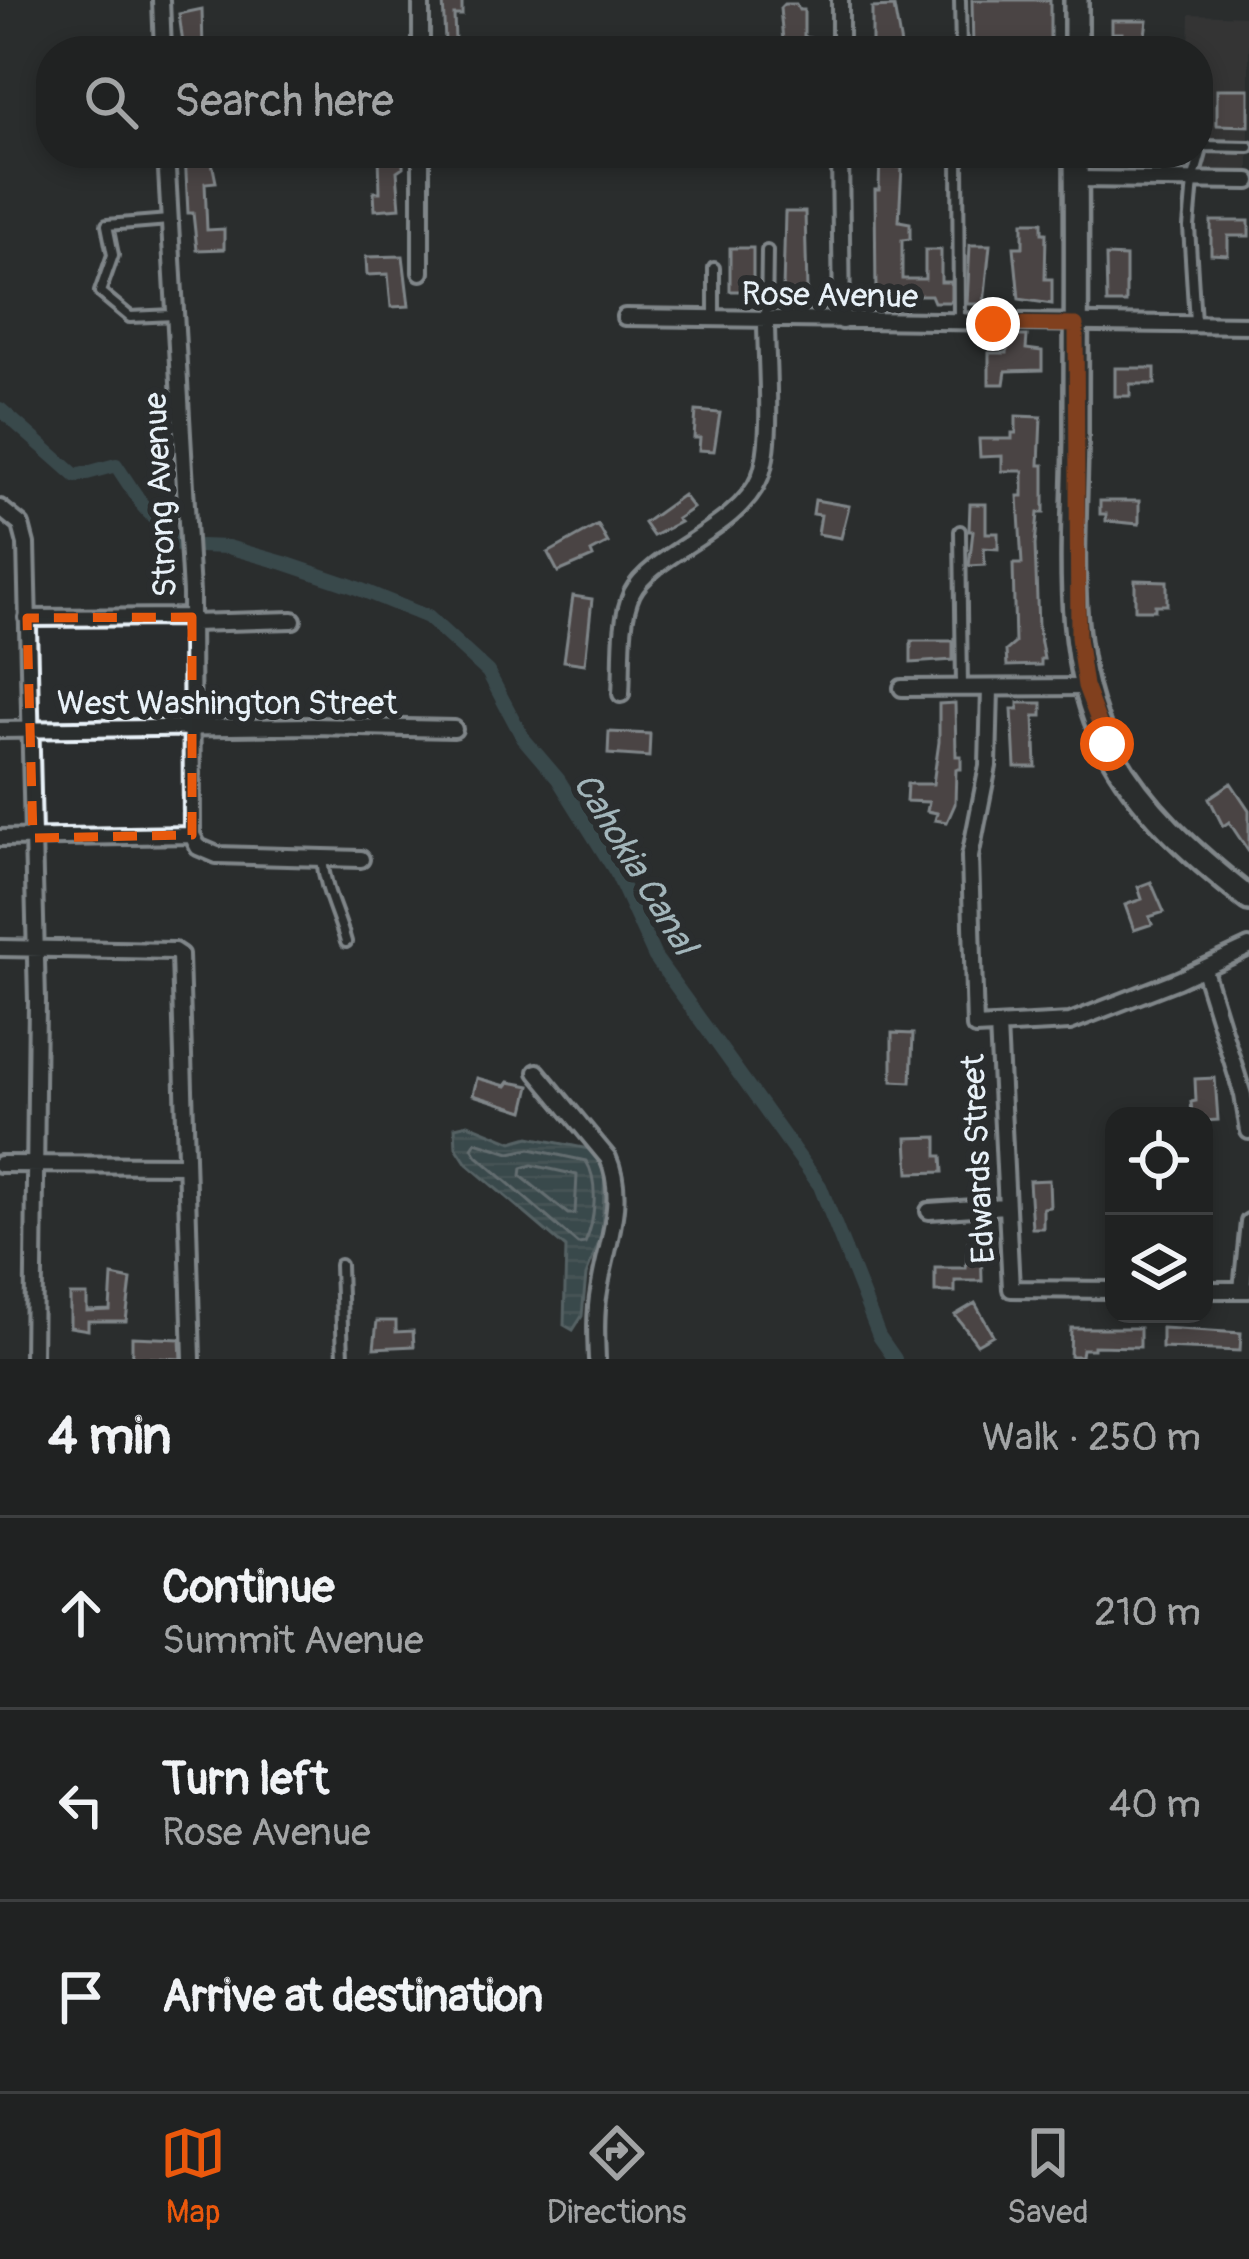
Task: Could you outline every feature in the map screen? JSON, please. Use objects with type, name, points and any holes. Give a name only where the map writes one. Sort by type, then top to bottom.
[{"type":"street","points":[[161,0],[162,36]]},
{"type":"street","points":[[421,0],[421,36]]},
{"type":"street","points":[[840,0],[840,36]]},
{"type":"street","points":[[1076,0],[1076,36]]},
{"type":"street","name":"Strong Avenue","points":[[167,168],[192,620],[192,835]]},
{"type":"street","points":[[421,168],[421,272]]},
{"type":"street","points":[[840,168],[842,322]]},
{"type":"street","points":[[1076,168],[1075,544],[1085,686],[1107,744],[1136,791],[1196,855],[1249,899]]},
{"type":"street","points":[[1076,179],[1249,181]]},
{"type":"street","name":"Rose Avenue","points":[[625,317],[1249,325]]},
{"type":"street","points":[[621,694],[627,607],[639,582],[731,513],[760,476],[766,452],[766,321]]},
{"type":"street","points":[[6,512],[25,535],[36,949],[33,1359]]},
{"type":"street","points":[[27,618],[293,620]]},
{"type":"street","points":[[902,688],[1085,686]]},
{"type":"street","name":"Edwards Street","points":[[990,689],[988,766],[970,856],[975,1027],[998,1027],[1011,1289],[1105,1290]]},
{"type":"street","name":"West Washington Street","points":[[0,730],[454,729]]},
{"type":"street","points":[[0,838],[192,835],[198,847],[217,855],[362,859]]},
{"type":"street","points":[[998,1027],[1070,1022],[1204,970],[1249,946]]},
{"type":"street","points":[[0,948],[174,951],[180,955],[192,1359]]},
{"type":"street","points":[[1204,970],[1243,1095],[1249,1131]]},
{"type":"street","points":[[537,1072],[608,1158],[614,1173],[615,1205],[598,1297],[597,1359]]},
{"type":"street","points":[[0,1164],[186,1165]]},
{"type":"street","points":[[929,1211],[1005,1206]]},
{"type":"street","points":[[1213,1290],[1246,1290],[1249,1222]]},
{"type":"lane","points":[[960,0],[961,36]]},
{"type":"lane","points":[[1213,146],[1249,146]]},
{"type":"lane","points":[[958,168],[958,323]]},
{"type":"lane","points":[[1196,324],[1190,268],[1197,168]]},
{"type":"lane","points":[[170,220],[107,225],[112,262],[100,292],[126,316],[176,315]]},
{"type":"lane","points":[[766,321],[767,251]]},
{"type":"lane","points":[[714,268],[714,319]]},
{"type":"lane","points":[[960,531],[962,689]]},
{"type":"lane","points":[[322,858],[328,901],[340,919],[346,942]]},
{"type":"lane","points":[[340,1265],[343,1359]]},
{"type":"highlighted area","points":[[192,617],[192,835],[33,838],[27,618]]},
{"type":"shaded area","points":[[1190,14],[1249,16],[1249,173],[1185,171],[1213,168],[1213,36],[1189,36]]},
{"type":"water","points":[[468,1124],[512,1142],[529,1137],[594,1150],[605,1168],[602,1235],[586,1275],[582,1316],[573,1330],[564,1325],[566,1248],[467,1164],[456,1147],[455,1127]]},
{"type":"building","points":[[443,0],[462,0],[462,15],[454,15],[455,36],[445,36]]},
{"type":"building","points":[[972,0],[1050,0],[1050,36],[973,36]]},
{"type":"building","points":[[796,4],[804,10],[804,36],[783,36],[780,8]]},
{"type":"building","points":[[894,7],[899,36],[872,36],[872,8]]},
{"type":"building","points":[[202,9],[203,36],[182,36],[179,14]]},
{"type":"building","points":[[1112,20],[1147,20],[1145,36],[1112,33]]},
{"type":"building","points":[[1217,89],[1249,89],[1249,126],[1217,125]]},
{"type":"building","points":[[186,168],[213,168],[216,182],[205,183],[207,230],[224,229],[224,249],[197,250],[193,213],[188,213]]},
{"type":"building","points":[[379,168],[402,168],[397,171],[400,208],[375,210],[374,192],[380,192]]},
{"type":"building","points":[[880,168],[902,168],[899,221],[910,223],[910,239],[902,240],[902,279],[925,279],[925,250],[941,250],[941,282],[951,282],[951,302],[934,302],[931,295],[876,295],[875,190],[879,190]]},
{"type":"building","points":[[785,212],[805,212],[807,291],[783,291]]},
{"type":"building","points":[[1211,221],[1249,221],[1249,236],[1228,236],[1228,255],[1211,254]]},
{"type":"building","points":[[1023,222],[1042,222],[1042,233],[1046,233],[1045,279],[1052,279],[1052,304],[1019,299],[1014,247],[1023,247]]},
{"type":"building","points":[[970,245],[990,245],[984,304],[967,304]]},
{"type":"building","points":[[730,248],[753,248],[753,291],[730,291]]},
{"type":"building","points":[[403,256],[409,306],[391,307],[388,274],[367,275],[366,257]]},
{"type":"building","points":[[1106,256],[1126,257],[1126,303],[1107,303]]},
{"type":"building","points":[[1008,336],[1027,336],[1026,349],[1042,351],[1042,370],[1006,371],[1004,384],[989,384],[989,353],[1007,353]]},
{"type":"building","points":[[1115,368],[1155,368],[1155,384],[1130,384],[1130,396],[1115,396]]},
{"type":"building","points":[[696,411],[720,413],[714,451],[699,450],[700,438],[694,438]]},
{"type":"building","points":[[1016,416],[1041,417],[1044,513],[1038,513],[1035,545],[1041,665],[1007,666],[1006,651],[1015,643],[1013,564],[1022,564],[1018,496],[1023,496],[1023,471],[1002,471],[1002,456],[980,457],[979,439],[1012,439]]},
{"type":"building","points":[[683,495],[693,508],[677,519],[680,522],[653,536],[644,523]]},
{"type":"building","points":[[815,500],[849,506],[841,538],[818,534],[821,515],[813,514]]},
{"type":"building","points":[[1100,501],[1139,501],[1139,524],[1106,521],[1106,514],[1100,514]]},
{"type":"building","points":[[970,504],[986,504],[986,533],[998,533],[998,549],[984,548],[985,565],[969,566]]},
{"type":"building","points":[[598,525],[608,543],[591,552],[593,557],[558,572],[548,553]]},
{"type":"building","points":[[1135,580],[1167,581],[1167,605],[1135,610]]},
{"type":"building","points":[[573,596],[592,599],[585,664],[564,661]]},
{"type":"building","points":[[911,641],[953,641],[953,660],[911,663]]},
{"type":"building","points":[[955,703],[956,756],[961,756],[961,769],[956,769],[955,804],[947,822],[935,820],[937,813],[927,811],[929,802],[906,801],[907,784],[933,784],[939,704]]},
{"type":"building","points":[[1018,703],[1042,703],[1042,716],[1034,716],[1036,767],[1015,767],[1012,709],[1018,709]]},
{"type":"building","points":[[609,732],[650,734],[649,757],[608,754]]},
{"type":"building","points":[[1231,783],[1249,810],[1249,852],[1229,822],[1223,826],[1209,798]]},
{"type":"building","points":[[1151,882],[1164,912],[1149,917],[1152,924],[1134,930],[1125,905],[1142,899],[1138,887]]},
{"type":"building","points":[[892,1033],[913,1034],[911,1082],[892,1081]]},
{"type":"building","points":[[477,1078],[530,1086],[524,1111],[473,1095]]},
{"type":"building","points":[[1215,1078],[1218,1120],[1213,1120],[1213,1107],[1191,1107],[1196,1101],[1195,1079]]},
{"type":"building","points":[[937,1137],[943,1172],[909,1173],[907,1138]]},
{"type":"building","points":[[1049,1180],[1050,1207],[1043,1208],[1043,1228],[1032,1228],[1029,1181]]},
{"type":"building","points":[[968,1242],[981,1242],[982,1281],[955,1281],[955,1292],[935,1292],[935,1268],[966,1268]]},
{"type":"building","points":[[112,1276],[131,1280],[126,1321],[88,1321],[88,1330],[70,1327],[70,1295],[87,1295],[87,1311],[110,1310]]},
{"type":"building","points":[[975,1303],[993,1335],[977,1344],[955,1315]]},
{"type":"building","points":[[377,1321],[396,1321],[396,1332],[413,1331],[414,1346],[374,1348]]},
{"type":"building","points":[[1071,1328],[1140,1328],[1140,1347],[1094,1346],[1082,1349],[1081,1356],[1070,1356]]},
{"type":"building","points":[[1162,1328],[1241,1333],[1240,1351],[1162,1348]]},
{"type":"building","points":[[132,1337],[180,1339],[181,1359],[132,1357]]},
{"type":"waterway","name":"Cahokia Canal","points":[[0,409],[76,476],[116,465],[143,506],[178,545]]},
{"type":"waterway","name":"Cahokia Canal","points":[[200,546],[228,547],[284,563],[428,617],[488,672],[523,738],[558,779],[616,872],[655,957],[820,1186],[879,1336],[895,1359]]},
{"type":"route","points":[[993,324],[1076,325],[1078,637],[1085,686],[1107,744]]}]
